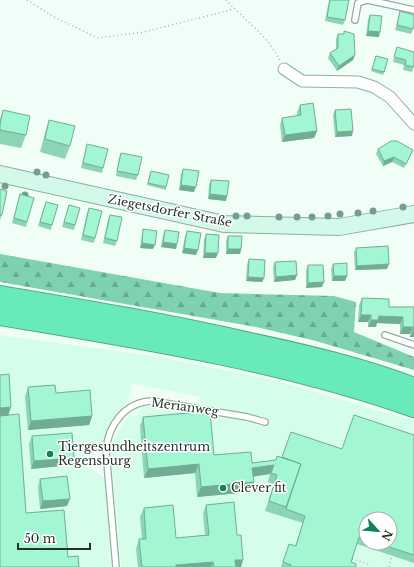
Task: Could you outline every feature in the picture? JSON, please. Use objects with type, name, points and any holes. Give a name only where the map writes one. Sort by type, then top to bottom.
[{"type":"highway","points":[[0,296],[142,320],[232,338],[336,363],[414,388]]},
{"type":"highway","points":[[0,315],[192,348],[326,380],[414,407]]},
{"type":"highway","points":[[0,329],[59,334],[102,341],[134,337]]},
{"type":"street","points":[[284,69],[302,80],[358,82],[374,87],[390,97],[414,124]]},
{"type":"street","name":"Ziegetsdorfer Straße","points":[[0,174],[224,224],[339,227],[414,214]]},
{"type":"lane","points":[[355,20],[358,3],[368,0],[414,10]]},
{"type":"lane","points":[[385,335],[414,345]]},
{"type":"lane","name":"Merianweg","points":[[116,567],[106,438],[124,411],[132,405],[152,401],[247,417],[265,422]]},
{"type":"path","points":[[27,0],[54,17],[98,38],[144,32],[234,9]]},
{"type":"path","points":[[226,0],[276,52],[284,69]]},
{"type":"path","points":[[389,567],[392,556]]},
{"type":"path","points":[[352,559],[368,564]]},
{"type":"shaded area","points":[[0,335],[161,357],[278,381],[414,421],[414,567],[121,567],[110,443],[130,413],[135,417],[143,407],[152,406],[244,421],[263,426],[266,418],[253,414],[199,404],[201,397],[132,383],[128,400],[109,425],[103,443],[85,444],[86,466],[104,477],[111,567],[0,567]]},
{"type":"green space","points":[[0,254],[220,293],[334,296],[356,302],[354,332],[414,357],[414,370],[316,341],[256,327],[0,282]]},
{"type":"building","points":[[330,0],[349,0],[345,20],[327,17]]},
{"type":"building","points":[[400,11],[414,15],[413,29],[397,25]]},
{"type":"building","points":[[370,15],[382,16],[380,32],[368,31]]},
{"type":"building","points":[[344,31],[354,34],[355,55],[339,66],[330,53],[338,48],[338,34],[344,34]]},
{"type":"building","points":[[397,47],[414,52],[414,67],[405,65],[406,60],[394,57]]},
{"type":"building","points":[[376,56],[388,59],[384,72],[372,69]]},
{"type":"building","points":[[313,103],[317,131],[285,135],[282,118],[301,115],[300,105]]},
{"type":"building","points":[[351,109],[353,131],[337,132],[335,110]]},
{"type":"building","points":[[3,110],[30,116],[26,135],[0,130]]},
{"type":"building","points":[[49,120],[75,126],[70,146],[45,139]]},
{"type":"building","points":[[391,141],[397,141],[413,150],[406,164],[394,157],[384,161],[378,149]]},
{"type":"building","points":[[87,144],[108,149],[103,168],[83,163]]},
{"type":"building","points":[[121,153],[142,157],[138,175],[117,171]]},
{"type":"building","points":[[183,169],[199,171],[196,187],[181,185]]},
{"type":"building","points":[[151,171],[169,175],[166,187],[148,183]]},
{"type":"building","points":[[211,180],[229,181],[227,196],[210,194]]},
{"type":"building","points":[[0,189],[7,191],[2,215],[0,215]]},
{"type":"building","points":[[20,194],[34,198],[27,222],[14,218]]},
{"type":"building","points":[[46,202],[58,205],[52,225],[40,222]]},
{"type":"building","points":[[69,205],[80,208],[75,225],[64,222]]},
{"type":"building","points":[[89,208],[102,211],[95,238],[83,235]]},
{"type":"building","points":[[110,215],[122,217],[117,241],[105,238]]},
{"type":"building","points":[[143,229],[157,231],[155,245],[142,243]]},
{"type":"building","points":[[165,230],[179,232],[177,244],[163,242]]},
{"type":"building","points":[[187,231],[201,233],[198,250],[184,248]]},
{"type":"building","points":[[206,234],[219,235],[218,253],[205,253]]},
{"type":"building","points":[[228,236],[242,236],[241,249],[228,249]]},
{"type":"building","points":[[388,246],[389,264],[357,266],[356,248]]},
{"type":"building","points":[[249,259],[265,260],[264,278],[248,277]]},
{"type":"building","points":[[296,261],[297,275],[276,277],[275,262]]},
{"type":"building","points":[[347,263],[347,276],[334,276],[333,264]]},
{"type":"building","points":[[308,265],[323,265],[324,282],[308,283]]},
{"type":"building","points":[[362,298],[389,299],[389,307],[414,307],[414,330],[413,327],[403,327],[403,317],[379,316],[378,320],[371,320],[371,315],[361,315]]},
{"type":"building","points":[[9,374],[11,407],[0,408],[0,375]]},
{"type":"building","points":[[55,385],[56,393],[90,390],[92,416],[31,421],[28,387]]},
{"type":"building","points":[[210,411],[214,455],[251,452],[252,463],[276,460],[277,456],[301,464],[286,507],[269,501],[277,475],[271,473],[274,465],[252,468],[254,482],[201,487],[199,464],[148,469],[143,417]]},
{"type":"building","points":[[19,414],[26,513],[64,510],[68,557],[78,556],[79,567],[0,567],[0,416]]},
{"type":"building","points":[[354,415],[414,435],[414,555],[398,550],[398,511],[358,511],[358,540],[351,562],[356,564],[356,567],[290,567],[291,565],[283,562],[289,544],[296,546],[305,516],[286,509],[301,464],[282,457],[291,432],[342,449]]},
{"type":"building","name":"Tiergesundheitszentrum Regensburg","points":[[72,433],[74,458],[34,461],[32,436]]},
{"type":"building","points":[[67,476],[70,499],[43,501],[40,479]]},
{"type":"building","points":[[234,502],[237,535],[241,535],[243,560],[235,560],[236,567],[214,567],[213,562],[176,565],[176,567],[142,567],[139,539],[146,539],[144,508],[173,505],[176,538],[209,535],[206,505]]},
{"type":"place","name":"Tiergesundheitszentrum Regensburg","points":[[50,454]]},
{"type":"place","name":"Clever fit","points":[[223,488]]}]
